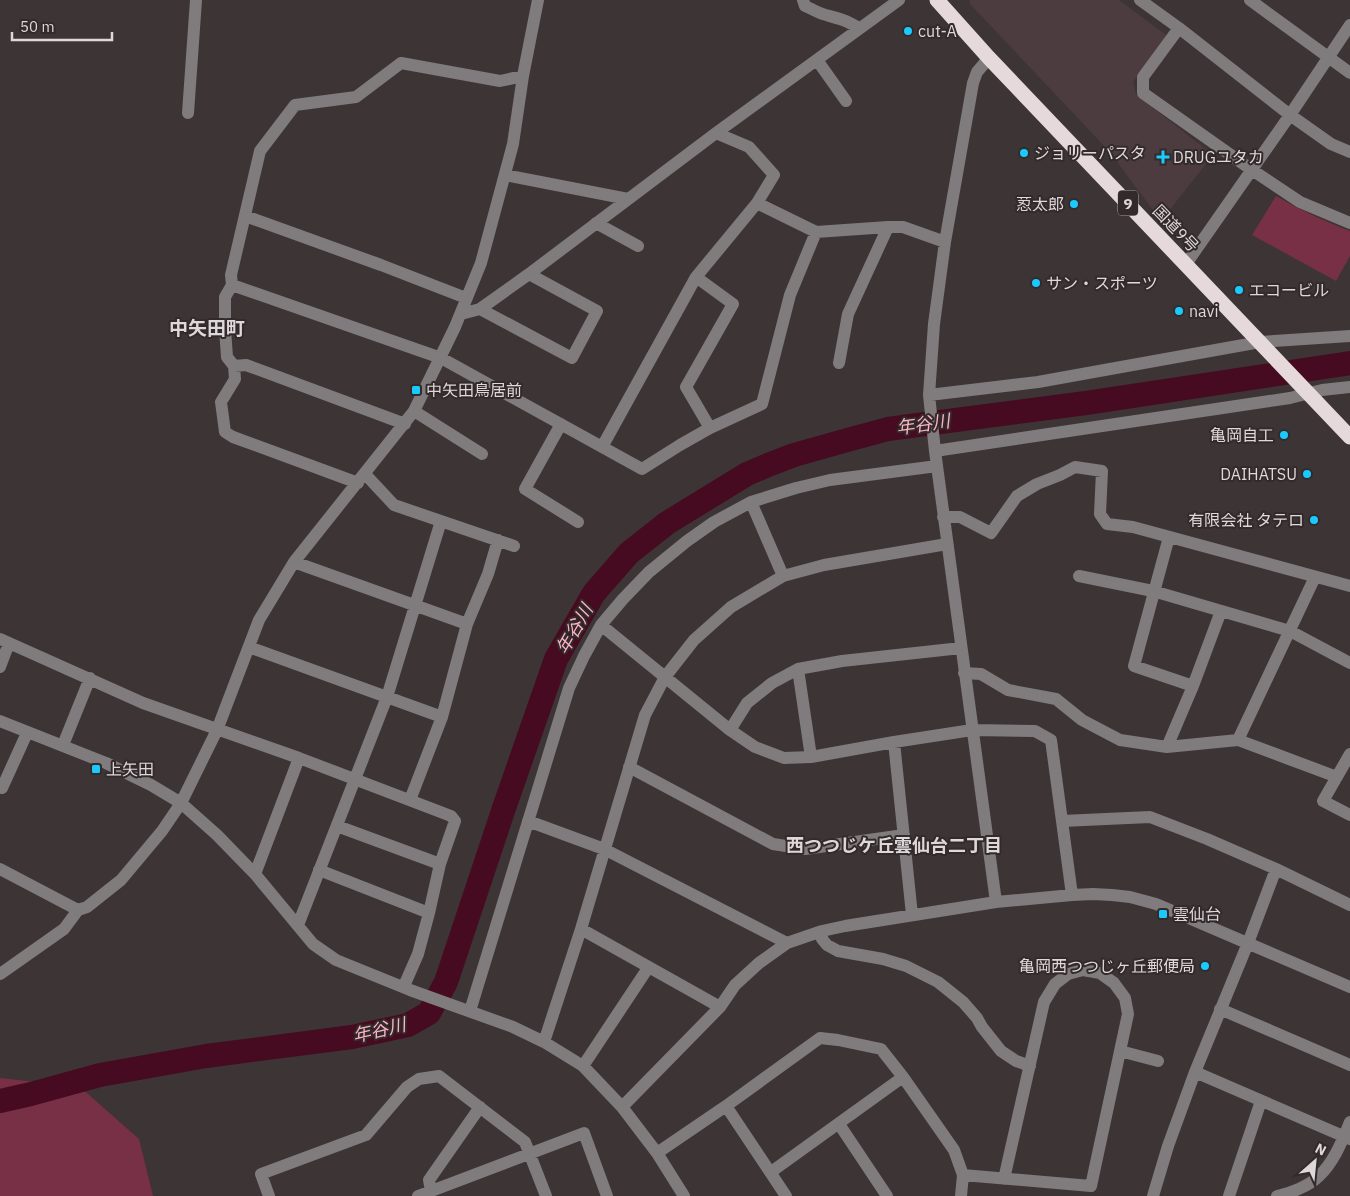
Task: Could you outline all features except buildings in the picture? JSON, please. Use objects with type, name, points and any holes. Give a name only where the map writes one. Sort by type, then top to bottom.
[{"type":"highway","name":"国道9号","points":[[937,0],[989,58],[1350,436]]},
{"type":"street","points":[[188,113],[196,0]]},
{"type":"street","points":[[0,974],[64,929],[78,910],[87,907],[121,880],[162,831],[181,803],[217,730],[259,620],[294,562],[414,411],[461,314],[481,263],[513,144],[523,76],[538,0]]},
{"type":"street","points":[[803,0],[805,6],[819,13],[846,21],[859,29]]},
{"type":"street","points":[[461,314],[480,309],[530,274],[716,133],[900,0]]},
{"type":"street","points":[[1140,0],[1179,28],[1290,115],[1331,144],[1350,152]]},
{"type":"street","points":[[1250,0],[1350,73]]},
{"type":"street","points":[[1186,264],[1350,25]]},
{"type":"street","points":[[1179,28],[1143,78],[1143,93],[1300,202],[1350,223]]},
{"type":"street","points":[[989,58],[977,72],[973,83],[945,242],[934,324],[929,399],[936,466],[996,902]]},
{"type":"street","points":[[817,60],[846,101]]},
{"type":"street","points":[[514,546],[394,505],[361,478],[233,437],[225,432],[221,402],[235,379],[234,366],[227,357],[225,297],[232,285],[231,275],[260,151],[295,105],[356,97],[401,63],[500,81],[523,76]]},
{"type":"street","points":[[602,447],[696,277],[757,202],[774,175],[749,147],[716,133]]},
{"type":"street","points":[[505,175],[628,199]]},
{"type":"street","points":[[757,202],[816,232],[902,227],[945,242]]},
{"type":"street","points":[[245,216],[466,298]]},
{"type":"street","points":[[596,223],[638,246]]},
{"type":"street","points":[[839,364],[848,314],[888,227]]},
{"type":"street","points":[[232,285],[441,358],[642,469],[710,428],[762,404],[790,295],[816,232]]},
{"type":"street","points":[[480,309],[572,358],[597,311],[530,274]]},
{"type":"street","points":[[696,277],[733,304],[686,387],[710,428]]},
{"type":"street","points":[[929,399],[1264,345],[1350,336]]},
{"type":"street","points":[[234,366],[246,365],[405,424]]},
{"type":"street","points":[[934,446],[1290,398],[1306,391],[1350,387]]},
{"type":"street","points":[[414,411],[482,454]]},
{"type":"street","points":[[561,424],[525,489],[578,522]]},
{"type":"street","points":[[470,1011],[569,688],[601,625],[623,599],[649,572],[694,536],[714,522],[751,502],[830,480],[936,466]]},
{"type":"street","points":[[943,517],[960,517],[991,533],[1017,496],[1038,484],[1075,467],[1102,470],[1100,514],[1107,524],[1133,527],[1350,586]]},
{"type":"street","points":[[751,502],[784,576]]},
{"type":"street","points":[[298,925],[387,697],[441,521]]},
{"type":"street","points":[[1169,537],[1134,666],[1193,686]]},
{"type":"street","points":[[410,800],[442,717],[467,624],[488,574],[498,540]]},
{"type":"street","points":[[544,1042],[581,929],[645,714],[664,677],[694,640],[731,607],[784,576],[824,564],[947,544]]},
{"type":"street","points":[[294,562],[467,624]]},
{"type":"street","points":[[1079,576],[1153,591],[1290,631],[1350,663]]},
{"type":"street","points":[[1238,740],[1315,577]]},
{"type":"street","points":[[1167,747],[1193,686],[1221,611]]},
{"type":"street","points":[[601,625],[730,730],[755,747],[784,758],[811,757],[972,730],[1035,731],[1051,740],[1072,895]]},
{"type":"street","points":[[0,667],[4,641],[143,703],[299,758],[451,816],[455,822],[440,864],[429,913],[407,988]]},
{"type":"street","points":[[249,647],[442,717]]},
{"type":"street","points":[[730,730],[747,703],[772,682],[798,669],[842,661],[961,648]]},
{"type":"street","points":[[798,669],[811,757]]},
{"type":"street","points":[[964,673],[981,674],[1008,690],[1056,699],[1082,720],[1120,740],[1167,747],[1238,740],[1337,777]]},
{"type":"street","points":[[63,745],[90,678]]},
{"type":"street","points":[[0,721],[106,763],[151,785],[181,803],[217,835],[255,874],[313,944],[336,960],[513,1027],[544,1042],[583,1066],[622,1107],[657,1153],[684,1196]]},
{"type":"street","points":[[0,787],[2,788],[27,733]]},
{"type":"street","points":[[894,742],[912,915]]},
{"type":"street","points":[[1350,754],[1323,800],[1350,815]]},
{"type":"street","points":[[255,874],[299,758]]},
{"type":"street","points":[[629,767],[773,844],[805,849],[904,835]]},
{"type":"street","points":[[1062,821],[1150,817],[1276,869],[1350,905]]},
{"type":"street","points":[[528,821],[604,849],[786,943]]},
{"type":"street","points":[[336,826],[440,864]]},
{"type":"street","points":[[0,869],[78,910]]},
{"type":"street","points":[[1153,1196],[1168,1146],[1195,1072],[1276,869]]},
{"type":"street","points":[[319,870],[429,913]]},
{"type":"street","points":[[622,1107],[720,1007],[735,985],[759,963],[786,943],[822,931],[845,926],[996,902],[1072,895],[1130,897],[1156,904],[1350,987]]},
{"type":"street","points":[[581,929],[720,1007]]},
{"type":"street","points":[[822,931],[822,939],[826,944],[838,951],[883,959],[906,966],[938,982],[968,1007],[1001,1051],[1016,1061],[1030,1066]]},
{"type":"street","points":[[583,1066],[648,968]]},
{"type":"street","points":[[963,1176],[1091,1186],[1128,1014],[1125,998],[1114,983],[1100,973],[1083,970],[1068,974],[1055,984],[1044,1002],[1004,1179]]},
{"type":"street","points":[[1220,1009],[1350,1065]]},
{"type":"street","points":[[657,1153],[820,1038],[838,1040],[881,1049],[903,1076],[954,1150],[963,1176],[962,1196]]},
{"type":"street","points":[[1120,1051],[1158,1061]]},
{"type":"street","points":[[1195,1072],[1347,1137]]},
{"type":"street","points":[[269,1196],[261,1174],[366,1135],[407,1087],[419,1079],[439,1076],[524,1142],[546,1196]]},
{"type":"street","points":[[771,1172],[903,1076]]},
{"type":"street","points":[[1230,1196],[1261,1100]]},
{"type":"street","points":[[726,1106],[786,1196]]},
{"type":"street","points":[[430,1191],[429,1180],[480,1107]]},
{"type":"street","points":[[1277,1196],[1293,1192],[1319,1177],[1347,1137],[1350,1122]]},
{"type":"street","points":[[839,1124],[887,1196]]},
{"type":"street","points":[[418,1196],[584,1133],[607,1196]]},
{"type":"shaded area","points":[[969,0],[1119,0],[1166,35],[1133,82],[1136,94],[1213,155],[1161,221],[1108,150],[970,4]]},
{"type":"shaded area","points":[[1276,196],[1312,215],[1350,231],[1350,256],[1336,281],[1252,235]]},
{"type":"shaded area","points":[[0,1078],[80,1087],[139,1139],[153,1196],[0,1196]]},
{"type":"waterway","name":"年谷川","points":[[0,1101],[100,1075],[206,1056],[352,1037],[408,1025],[429,1013],[446,982],[556,659],[594,593],[629,553],[667,523],[747,474],[794,455],[888,429],[1086,403],[1350,363]]},
{"type":"place","name":"cut-A","points":[[908,31]]},
{"type":"place","name":"ジョリーパスタ","points":[[1024,153]]},
{"type":"place","name":"DRUGユタカ","points":[[1163,157]]},
{"type":"place","name":"荵太郎","points":[[1074,204]]},
{"type":"place","name":"サン・スポーツ","points":[[1036,283]]},
{"type":"place","name":"エコービル","points":[[1239,290]]},
{"type":"place","name":"navi","points":[[1179,311]]},
{"type":"place","name":"中矢田鳥居前","points":[[416,390]]},
{"type":"place","name":"亀岡自工","points":[[1284,435]]},
{"type":"place","name":"DAIHATSU","points":[[1307,474]]},
{"type":"place","name":"有限会社 タテロ","points":[[1314,520]]},
{"type":"place","name":"上矢田","points":[[96,769]]},
{"type":"place","name":"雲仙台","points":[[1163,914]]},
{"type":"place","name":"亀岡西つつじヶ丘郵便局","points":[[1205,966]]},
{"type":"district","name":"中矢田町","points":[[207,328]]},
{"type":"district","name":"西つつじケ丘雲仙台二丁目","points":[[894,845]]}]
